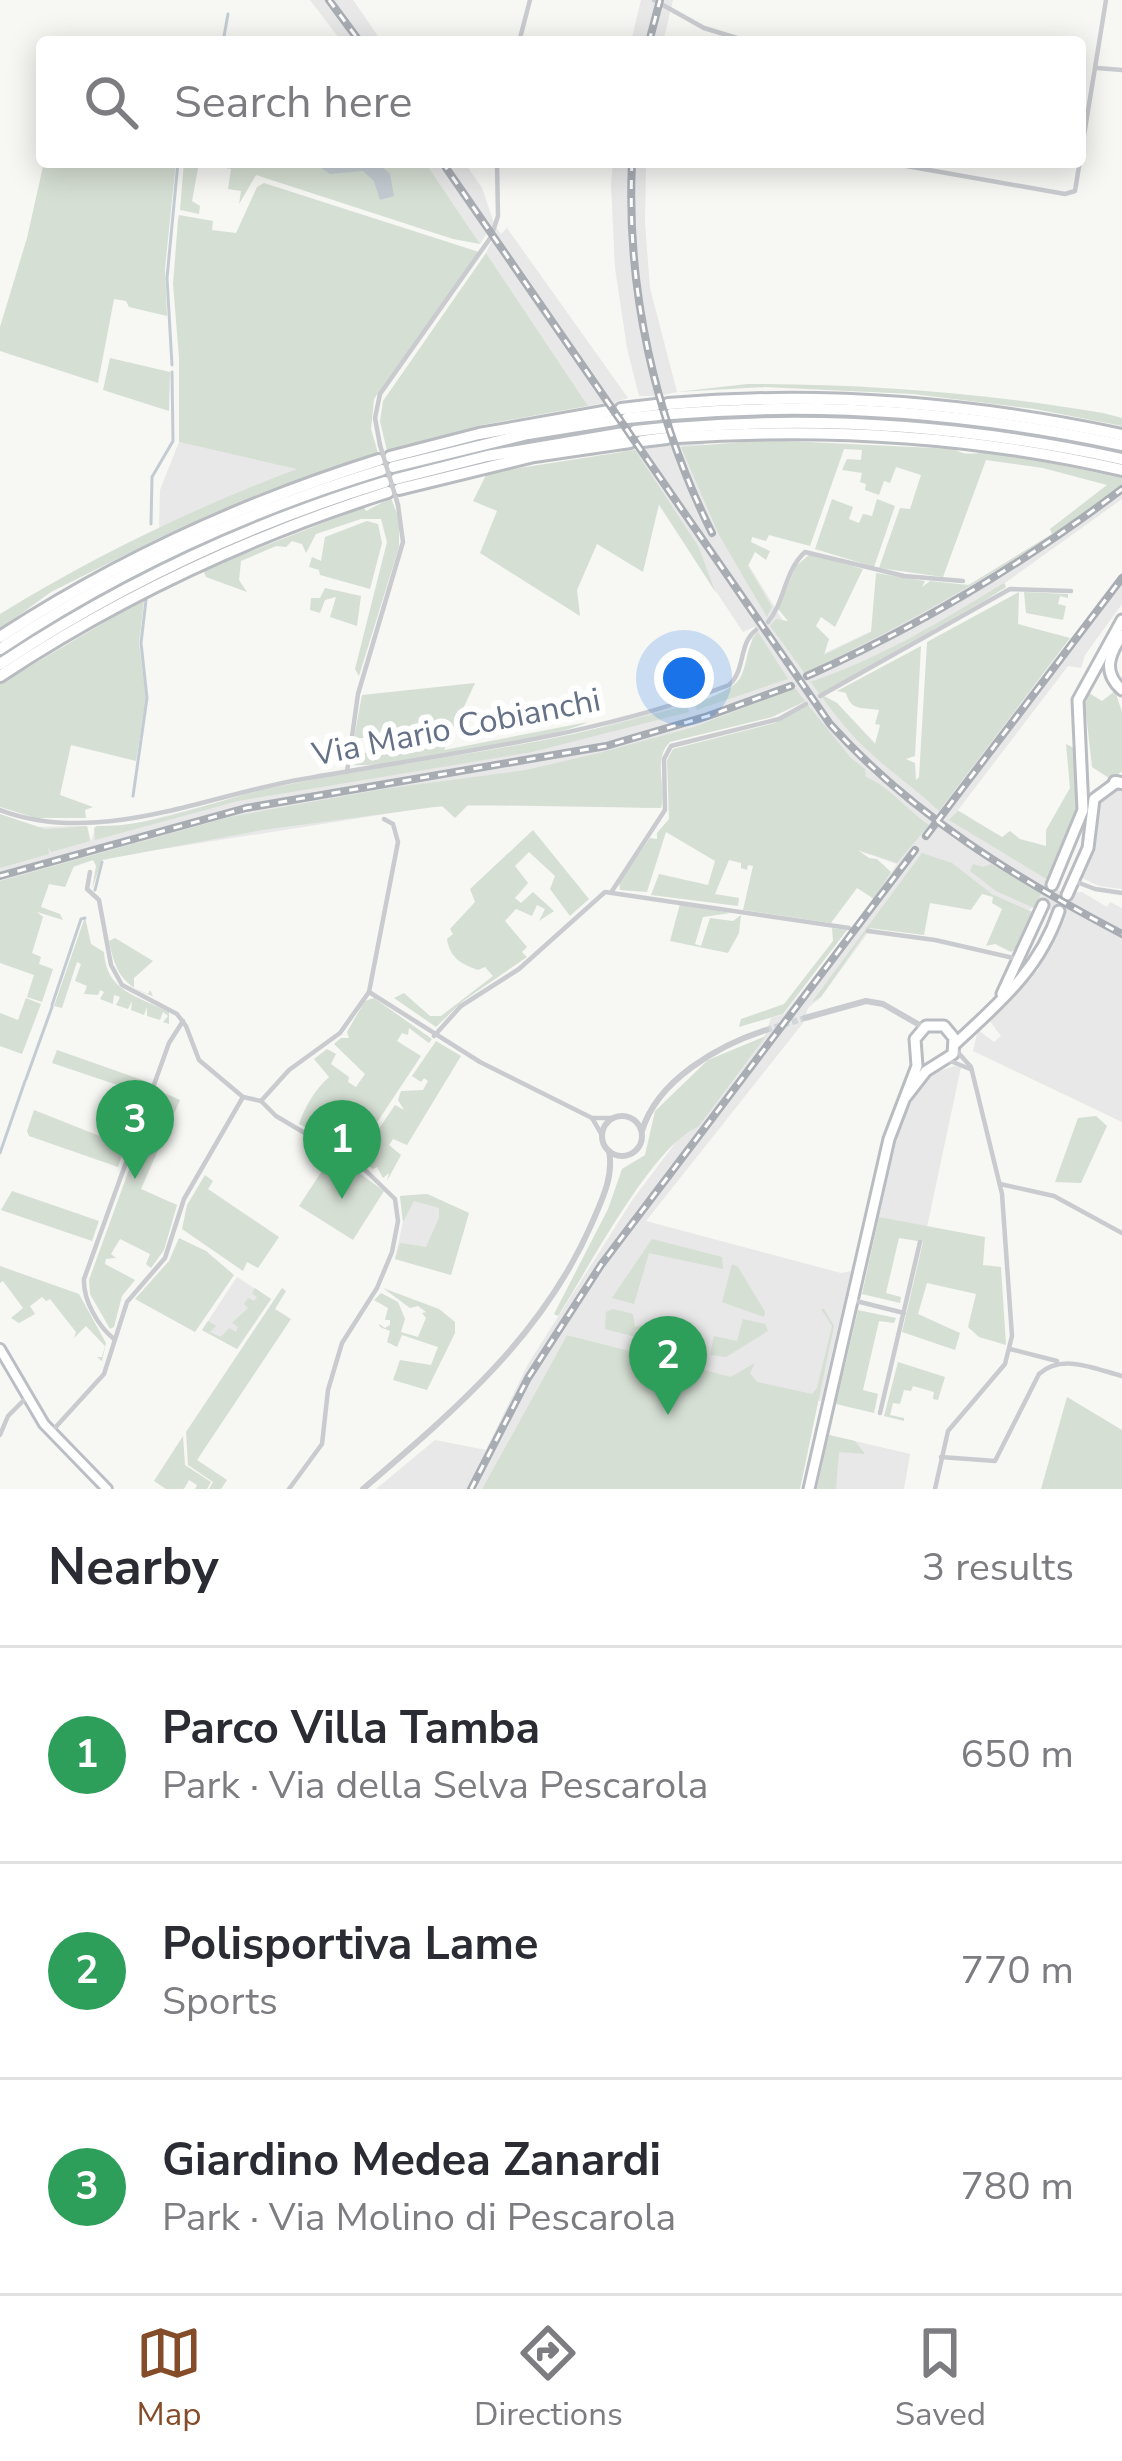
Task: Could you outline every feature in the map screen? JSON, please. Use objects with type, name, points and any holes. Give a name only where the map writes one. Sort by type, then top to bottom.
[{"type":"highway","points":[[0,649],[104,586],[184,545],[300,496],[487,456],[633,437],[667,421],[800,398],[1014,415],[1122,435]]},
{"type":"highway","points":[[667,421],[774,409],[893,412],[1005,424],[1122,446]]},
{"type":"highway","points":[[0,676],[94,617],[196,565],[292,525],[479,434],[618,415],[1003,447],[1122,470]]},
{"type":"highway","points":[[667,421],[894,425],[1005,437],[1122,459]]},
{"type":"highway","points":[[0,637],[181,536],[295,488],[389,475]]},
{"type":"highway","points":[[0,664],[89,608],[191,556],[389,475]]},
{"type":"main road","points":[[1052,885],[1082,815],[1078,705],[1122,620]]},
{"type":"main road","points":[[1119,687],[1108,661],[1122,635]]},
{"type":"main road","points":[[1084,689],[1100,681],[1119,687]]},
{"type":"main road","points":[[1083,761],[1093,777],[1117,782]]},
{"type":"main road","points":[[1067,895],[1088,848],[1094,799],[1117,782]]},
{"type":"main road","points":[[995,1003],[1043,905]]},
{"type":"main road","points":[[904,1098],[934,1065],[948,1060],[978,1019],[1032,970],[1059,911]]},
{"type":"main road","points":[[950,1030],[978,1019]]},
{"type":"main road","points":[[809,1489],[889,1138],[917,1055],[915,1039],[923,1027],[939,1024],[950,1030],[955,1046]]},
{"type":"main road","points":[[917,1055],[934,1065]]},
{"type":"main road","points":[[0,1349],[51,1432],[107,1489]]},
{"type":"street","points":[[521,36],[530,0]]},
{"type":"street","points":[[654,0],[704,28],[730,36]]},
{"type":"street","points":[[1086,129],[1106,0]]},
{"type":"street","points":[[1097,68],[1122,70]]},
{"type":"street","points":[[347,772],[358,694],[402,545],[398,505],[375,413],[380,394],[491,237],[498,216],[497,168]]},
{"type":"street","points":[[918,168],[1065,194],[1075,190],[1079,168]]},
{"type":"street","points":[[768,622],[805,551],[897,575],[963,581]]},
{"type":"street","points":[[820,696],[1010,589],[1072,591]]},
{"type":"street","name":"Via Mario Cobianchi","points":[[0,810],[32,821],[126,821],[233,793],[562,735],[734,682],[746,641],[756,630]]},
{"type":"street","points":[[612,891],[666,808],[664,759],[671,746],[771,721],[806,704]]},
{"type":"street","points":[[261,1101],[287,1072],[340,1033],[369,992],[398,842],[393,824],[384,819]]},
{"type":"street","points":[[90,872],[88,890],[100,902],[116,978],[130,990],[170,1008],[182,1021],[200,1062],[243,1097],[261,1101],[276,1116],[378,1179],[394,1196],[398,1211],[392,1255],[340,1349],[328,1390],[321,1446],[289,1489]]},
{"type":"street","points":[[1074,881],[1122,893]]},
{"type":"street","points":[[434,1036],[467,1001],[519,969],[593,899],[612,891],[849,928]]},
{"type":"street","points":[[868,931],[1018,959]]},
{"type":"street","points":[[369,992],[434,1036],[592,1118],[649,1111]]},
{"type":"street","points":[[805,1018],[860,1001],[890,1007],[923,1027]]},
{"type":"street","points":[[890,1007],[915,1039]]},
{"type":"street","points":[[114,1339],[103,1329],[86,1297],[84,1279],[172,1034],[182,1021]]},
{"type":"street","points":[[363,1489],[483,1384],[530,1331],[578,1254],[611,1172],[640,1146],[649,1111],[706,1056],[766,1030]]},
{"type":"street","points":[[934,1489],[951,1427],[1000,1371],[1010,1349],[1000,1184],[972,1071],[955,1046]]},
{"type":"street","points":[[948,1060],[972,1071]]},
{"type":"street","points":[[51,1432],[101,1378],[128,1300],[165,1258],[184,1199],[243,1097]]},
{"type":"street","points":[[627,1117],[641,1131]]},
{"type":"street","points":[[592,1118],[609,1151],[611,1172]]},
{"type":"street","points":[[602,1135],[614,1118]]},
{"type":"street","points":[[609,1151],[625,1156]]},
{"type":"street","points":[[1000,1184],[1054,1196],[1122,1233]]},
{"type":"street","points":[[880,1413],[920,1242]]},
{"type":"street","points":[[852,1300],[904,1313]]},
{"type":"street","points":[[1010,1349],[1122,1376]]},
{"type":"street","points":[[940,1457],[995,1461],[1039,1374],[1059,1361]]},
{"type":"street","points":[[0,1436],[8,1416],[27,1397]]},
{"type":"shaded area","points":[[310,0],[353,0],[378,36],[337,36]]},
{"type":"shaded area","points":[[641,0],[673,0],[664,36],[632,36]]},
{"type":"shaded area","points":[[43,168],[175,168],[165,268],[167,316],[114,299],[98,383],[0,351],[0,327]]},
{"type":"shaded area","points":[[184,168],[198,168],[192,201],[200,206],[199,214],[180,210]]},
{"type":"shaded area","points":[[226,168],[429,168],[480,244],[256,175],[239,204],[241,191],[228,189],[231,169]]},
{"type":"shaded area","points":[[322,168],[384,168],[390,174],[394,196],[380,200],[374,181],[363,171],[330,174]]},
{"type":"shaded area","points":[[429,168],[468,168],[482,188],[495,226],[501,234],[507,228],[628,398],[615,402],[646,448],[670,445],[654,396],[639,396],[615,268],[612,168],[646,168],[650,288],[677,392],[663,395],[679,444],[704,443],[711,486],[738,548],[808,661],[965,587],[1122,484],[1122,499],[1005,583],[1006,587],[820,694],[837,703],[941,806],[1122,572],[1122,604],[1085,655],[1081,668],[1068,666],[958,810],[1051,868],[1047,883],[1063,893],[1082,892],[1107,907],[1110,902],[1122,908],[1122,1122],[973,1051],[978,1030],[994,1042],[1001,1036],[989,1020],[1038,970],[1062,912],[1052,914],[1038,902],[1029,910],[919,863],[821,997],[808,1008],[803,1023],[646,1221],[841,1273],[851,1271],[821,1401],[567,1335],[482,1489],[376,1489],[435,1440],[486,1450],[528,1364],[633,1199],[679,1138],[698,1126],[763,1040],[771,1018],[784,1014],[897,864],[833,842],[862,807],[800,711],[805,702],[772,717],[664,745],[658,752],[652,808],[430,807],[93,860],[0,895],[0,816],[29,827],[87,826],[91,841],[97,826],[126,826],[277,787],[563,738],[699,699],[703,708],[776,683],[751,638],[758,631],[754,627],[743,632],[622,450],[636,448],[605,403],[588,406],[486,253],[492,240],[487,233],[480,244]]},
{"type":"shaded area","points":[[264,183],[479,252],[374,399],[371,429],[378,453],[258,495],[161,537],[51,592],[0,629],[0,614],[72,572],[220,500],[297,469],[179,442],[173,284],[179,215],[213,221],[212,230],[236,233],[257,187]]},
{"type":"shaded area","points":[[486,253],[588,406],[482,425],[387,451],[380,421],[383,401]]},
{"type":"shaded area","points":[[110,358],[170,372],[169,411],[103,390]]},
{"type":"shaded area","points":[[747,384],[970,395],[1103,413],[1122,418],[1122,426],[1035,409],[913,394],[764,387],[677,392]]},
{"type":"shaded area","points":[[766,440],[989,453],[1122,478],[1122,484],[1048,538],[1009,563],[929,609],[806,673],[809,679],[770,626],[776,619],[788,621],[778,609],[796,566],[810,554],[863,569],[835,627],[821,617],[816,626],[829,639],[824,655],[871,632],[876,573],[925,581],[922,587],[930,581],[969,585],[1052,534],[1050,529],[1107,485],[1043,468],[986,460],[943,577],[879,568],[900,508],[910,509],[921,475],[896,467],[879,495],[865,490],[862,473],[842,470],[847,459],[861,460],[862,450],[844,449],[810,546],[769,535],[766,541],[752,537],[751,542],[770,551],[766,560],[755,552],[748,566],[772,607],[767,617],[719,535],[681,447]]},
{"type":"shaded area","points":[[179,442],[300,468],[159,529],[160,490]]},
{"type":"shaded area","points":[[635,450],[698,546],[716,593],[659,504],[643,572],[597,544],[577,590],[580,616],[480,553],[497,511],[473,501],[487,473]]},
{"type":"shaded area","points":[[391,498],[399,519],[399,547],[359,676],[355,669],[387,542],[381,519],[361,519],[316,534],[306,553],[302,544],[292,541],[241,561],[239,580],[247,592],[206,577],[203,570],[364,507],[366,511]]},
{"type":"shaded area","points":[[832,499],[853,507],[849,519],[859,523],[863,514],[872,516],[877,499],[895,506],[874,567],[815,549]]},
{"type":"shaded area","points":[[367,521],[378,524],[382,543],[370,589],[320,575],[309,567],[312,557],[321,561],[325,537]]},
{"type":"shaded area","points":[[1004,583],[1006,587],[987,599],[820,694],[837,703],[875,744],[879,710],[854,706],[846,693],[837,691],[921,646],[915,756],[906,759],[915,763],[916,780],[927,642],[1019,592],[1018,624],[1070,638],[939,811],[859,742],[837,717],[811,682],[885,651]]},
{"type":"shaded area","points":[[325,588],[361,596],[357,626],[330,617],[336,597],[325,600],[320,613],[310,610],[311,598],[320,598]]},
{"type":"shaded area","points":[[1024,592],[1068,594],[1068,598],[1060,596],[1058,604],[1066,606],[1063,620],[1026,613]]},
{"type":"shaded area","points":[[149,596],[144,601],[139,643],[146,698],[136,761],[71,745],[60,795],[93,807],[85,810],[86,818],[36,818],[0,807],[0,684]]},
{"type":"shaded area","points":[[758,632],[788,679],[697,710],[694,704],[687,706],[689,712],[532,752],[238,801],[95,840],[97,826],[164,817],[320,778],[546,740],[697,702],[737,682]]},
{"type":"shaded area","points":[[475,683],[444,750],[588,722],[472,751],[353,765],[354,747],[364,753],[379,751],[387,744],[381,738],[354,738],[362,695]]},
{"type":"shaded area","points":[[795,688],[805,701],[772,717],[670,742],[662,757],[661,808],[468,805],[455,818],[442,806],[262,830],[102,860],[92,889],[93,860],[74,866],[65,887],[49,884],[41,907],[60,914],[63,920],[37,912],[43,917],[32,953],[41,957],[39,964],[53,969],[42,1002],[27,997],[34,975],[0,963],[0,881],[230,817],[383,789],[526,770],[599,753],[694,727]]},
{"type":"shaded area","points":[[1115,691],[1122,712],[1122,772],[1109,778],[1092,767],[1085,704],[1089,693],[1102,701]]},
{"type":"shaded area","points":[[808,705],[865,769],[866,777],[929,825],[897,863],[858,850],[891,872],[874,899],[857,888],[831,923],[743,910],[753,866],[748,865],[747,870],[729,860],[715,894],[739,898],[738,906],[651,895],[659,874],[708,885],[715,861],[666,832],[647,892],[620,890],[619,882],[669,819],[667,760],[673,749],[775,723]]},
{"type":"shaded area","points":[[1066,744],[1074,748],[1076,814],[1048,880],[949,820],[958,811],[1002,837],[1010,831],[1046,846],[1046,830],[1070,788]]},
{"type":"shaded area","points":[[1122,786],[1122,889],[1082,878],[1095,845],[1099,801]]},
{"type":"shaded area","points":[[0,814],[45,829],[87,826],[90,841],[51,852],[48,847],[49,854],[0,868]]},
{"type":"shaded area","points":[[533,830],[589,899],[570,916],[550,889],[555,876],[529,852],[515,866],[528,883],[515,898],[521,903],[533,892],[554,911],[539,921],[545,909],[537,905],[532,916],[516,909],[505,921],[527,947],[522,952],[527,957],[463,1001],[436,1027],[394,998],[404,993],[430,1016],[441,1016],[493,976],[485,967],[478,970],[457,959],[447,939],[453,934],[450,929],[475,902],[470,889]]},
{"type":"shaded area","points":[[922,853],[952,863],[992,894],[1033,912],[1017,948],[1011,952],[995,944],[986,946],[1002,909],[992,903],[993,897],[982,894],[971,910],[930,903],[924,935],[869,928],[821,997],[812,1002]]},
{"type":"shaded area","points":[[973,864],[991,864],[1037,891],[1041,894],[1034,908],[996,891],[970,871]]},
{"type":"shaded area","points":[[680,904],[731,913],[703,917],[695,944],[701,946],[710,918],[733,921],[741,915],[739,933],[728,953],[670,941]]},
{"type":"shaded area","points":[[85,917],[91,944],[104,952],[117,984],[169,1012],[169,1024],[163,1022],[168,1016],[163,1012],[160,1020],[147,1016],[147,1007],[144,1015],[131,1010],[132,1001],[128,1009],[116,1005],[120,997],[114,995],[113,1004],[100,999],[104,992],[100,990],[98,995],[84,994],[87,986],[75,981],[81,964],[77,962],[62,1008],[54,1006]]},
{"type":"shaded area","points":[[832,928],[847,930],[783,1014],[739,1027],[741,1019],[784,1004],[833,941]]},
{"type":"shaded area","points":[[115,938],[153,961],[134,978],[134,988],[114,961],[109,941]]},
{"type":"shaded area","points":[[26,998],[41,1004],[22,1054],[0,1046],[0,1013],[18,1020]]},
{"type":"shaded area","points":[[374,998],[432,1039],[429,1043],[409,1028],[408,1035],[402,1033],[397,1041],[421,1056],[370,1133],[362,1128],[352,1149],[347,1142],[343,1145],[332,1138],[351,1121],[349,1107],[326,1138],[320,1130],[317,1133],[299,1124],[329,1077],[314,1059],[327,1049],[336,1054],[331,1064],[349,1077],[348,1082],[356,1087],[365,1074],[334,1044],[349,1038],[347,1032],[365,1001]]},
{"type":"shaded area","points":[[766,1036],[698,1127],[680,1138],[641,1183],[558,1316],[554,1314],[608,1209],[622,1169],[645,1155],[655,1111],[708,1060]]},
{"type":"shaded area","points":[[436,1041],[461,1056],[407,1145],[393,1139],[389,1145],[401,1155],[387,1181],[389,1173],[383,1178],[377,1167],[359,1158],[395,1105],[404,1110],[398,1100],[401,1091],[423,1090],[428,1081],[412,1076]]},
{"type":"shaded area","points":[[57,1050],[148,1082],[144,1094],[52,1063]]},
{"type":"shaded area","points":[[961,1067],[927,1227],[879,1217],[898,1134],[912,1101],[929,1075]]},
{"type":"shaded area","points":[[158,1090],[180,1100],[141,1189],[177,1205],[164,1250],[151,1268],[146,1264],[150,1254],[120,1239],[111,1254],[116,1258],[106,1259],[105,1264],[135,1280],[122,1296],[110,1329],[90,1294],[89,1280]]},
{"type":"shaded area","points":[[34,1110],[125,1146],[118,1167],[29,1136]]},
{"type":"shaded area","points":[[1096,1116],[1107,1126],[1081,1183],[1055,1182],[1078,1118]]},
{"type":"shaded area","points":[[333,1154],[384,1191],[353,1240],[299,1206]]},
{"type":"shaded area","points":[[205,1175],[213,1181],[208,1189],[279,1237],[258,1268],[247,1262],[243,1271],[182,1229],[187,1205]]},
{"type":"shaded area","points":[[12,1191],[99,1221],[92,1241],[1,1210]]},
{"type":"shaded area","points":[[427,1194],[469,1213],[451,1275],[395,1259],[403,1222],[400,1196]]},
{"type":"shaded area","points":[[427,1194],[469,1213],[451,1275],[395,1259],[400,1243],[426,1247],[439,1218],[439,1208],[414,1201],[403,1222],[400,1196]]},
{"type":"shaded area","points":[[879,1217],[985,1237],[983,1265],[1001,1267],[1006,1345],[979,1337],[968,1327],[976,1294],[927,1283],[918,1314],[960,1333],[955,1350],[902,1332],[923,1242],[899,1238],[886,1293],[901,1297],[900,1303],[862,1294]]},
{"type":"shaded area","points":[[179,1238],[206,1251],[234,1275],[195,1332],[135,1299],[169,1261]]},
{"type":"shaded area","points":[[652,1239],[722,1257],[723,1269],[649,1253],[634,1304],[612,1298]]},
{"type":"shaded area","points":[[732,1264],[738,1267],[764,1317],[722,1302]]},
{"type":"shaded area","points":[[0,1266],[79,1294],[106,1343],[102,1361],[97,1357],[102,1357],[105,1346],[86,1326],[74,1338],[76,1332],[50,1299],[42,1297],[30,1306],[35,1314],[19,1323],[11,1318],[23,1308],[0,1283]]},
{"type":"shaded area","points":[[237,1277],[271,1299],[237,1349],[202,1330]]},
{"type":"shaded area","points":[[255,1288],[271,1299],[237,1349],[202,1330],[208,1321],[216,1326],[210,1332],[221,1337],[229,1328],[236,1332],[238,1327],[232,1323],[248,1308],[244,1304],[248,1298],[254,1301],[257,1297],[252,1293]]},
{"type":"shaded area","points":[[282,1288],[286,1291],[275,1309],[291,1319],[197,1460],[227,1480],[221,1489],[209,1489],[213,1482],[188,1465],[186,1432]]},
{"type":"shaded area","points":[[383,1288],[439,1309],[455,1322],[455,1333],[427,1390],[393,1380],[400,1360],[431,1365],[438,1347],[402,1335],[397,1347],[387,1342],[390,1331],[379,1324],[390,1325],[385,1320],[388,1308],[374,1300],[381,1293],[398,1302],[405,1319],[401,1332],[418,1337],[426,1312],[418,1306],[410,1308]]},
{"type":"shaded area","points":[[821,1309],[834,1326],[800,1489],[482,1489],[567,1335],[731,1377],[755,1363],[750,1373],[757,1382],[812,1394],[832,1326]]},
{"type":"shaded area","points":[[858,1310],[896,1318],[894,1323],[879,1321],[863,1390],[878,1394],[874,1413],[836,1404]]},
{"type":"shaded area","points":[[606,1312],[633,1314],[635,1327],[704,1343],[702,1350],[696,1353],[605,1329]]},
{"type":"shaded area","points":[[743,1319],[765,1324],[768,1331],[726,1357],[710,1355],[714,1336],[737,1341]]},
{"type":"shaded area","points":[[898,1362],[945,1377],[938,1400],[933,1399],[934,1392],[913,1386],[911,1391],[904,1390],[890,1415],[904,1421],[884,1416]]},
{"type":"shaded area","points":[[1067,1397],[1122,1430],[1122,1489],[1041,1489]]},
{"type":"shaded area","points":[[829,1435],[910,1454],[904,1489],[817,1489]]},
{"type":"shaded area","points":[[829,1435],[855,1441],[865,1454],[839,1452],[836,1489],[817,1489]]},
{"type":"shaded area","points":[[183,1436],[185,1465],[211,1482],[207,1489],[195,1489],[197,1485],[189,1480],[184,1489],[166,1489],[154,1481]]},
{"type":"waterway","points":[[224,36],[228,14]]},
{"type":"waterway","points":[[172,365],[167,278],[177,168]]},
{"type":"waterway","points":[[151,524],[152,477],[173,441],[172,372]]},
{"type":"waterway","points":[[133,796],[147,698],[141,643],[146,600]]},
{"type":"waterway","points":[[95,890],[102,862]]},
{"type":"waterway","points":[[52,1005],[85,918]]},
{"type":"waterway","points":[[26,1079],[52,1007]]},
{"type":"waterway","points":[[0,1153],[25,1081]]},
{"type":"tunnel","points":[[766,1030],[805,1018]]},
{"type":"railway","points":[[329,0],[356,36]]},
{"type":"railway","points":[[651,36],[660,0]]},
{"type":"railway","points":[[446,168],[830,724],[895,787],[966,842],[1122,934]]},
{"type":"railway","points":[[632,168],[634,258],[648,352],[675,445],[712,533]]},
{"type":"railway","points":[[807,676],[970,592],[1122,489]]},
{"type":"railway","points":[[926,836],[1122,578]]},
{"type":"railway","points":[[0,876],[246,808],[606,746],[791,686]]},
{"type":"railway","points":[[471,1489],[528,1378],[601,1265],[915,850]]},
{"type":"place","name":"Giardino Medea Zanardi","points":[[135,1179]]},
{"type":"place","name":"Parco Villa Tamba","points":[[342,1199]]},
{"type":"place","name":"Polisportiva Lame","points":[[668,1415]]}]
